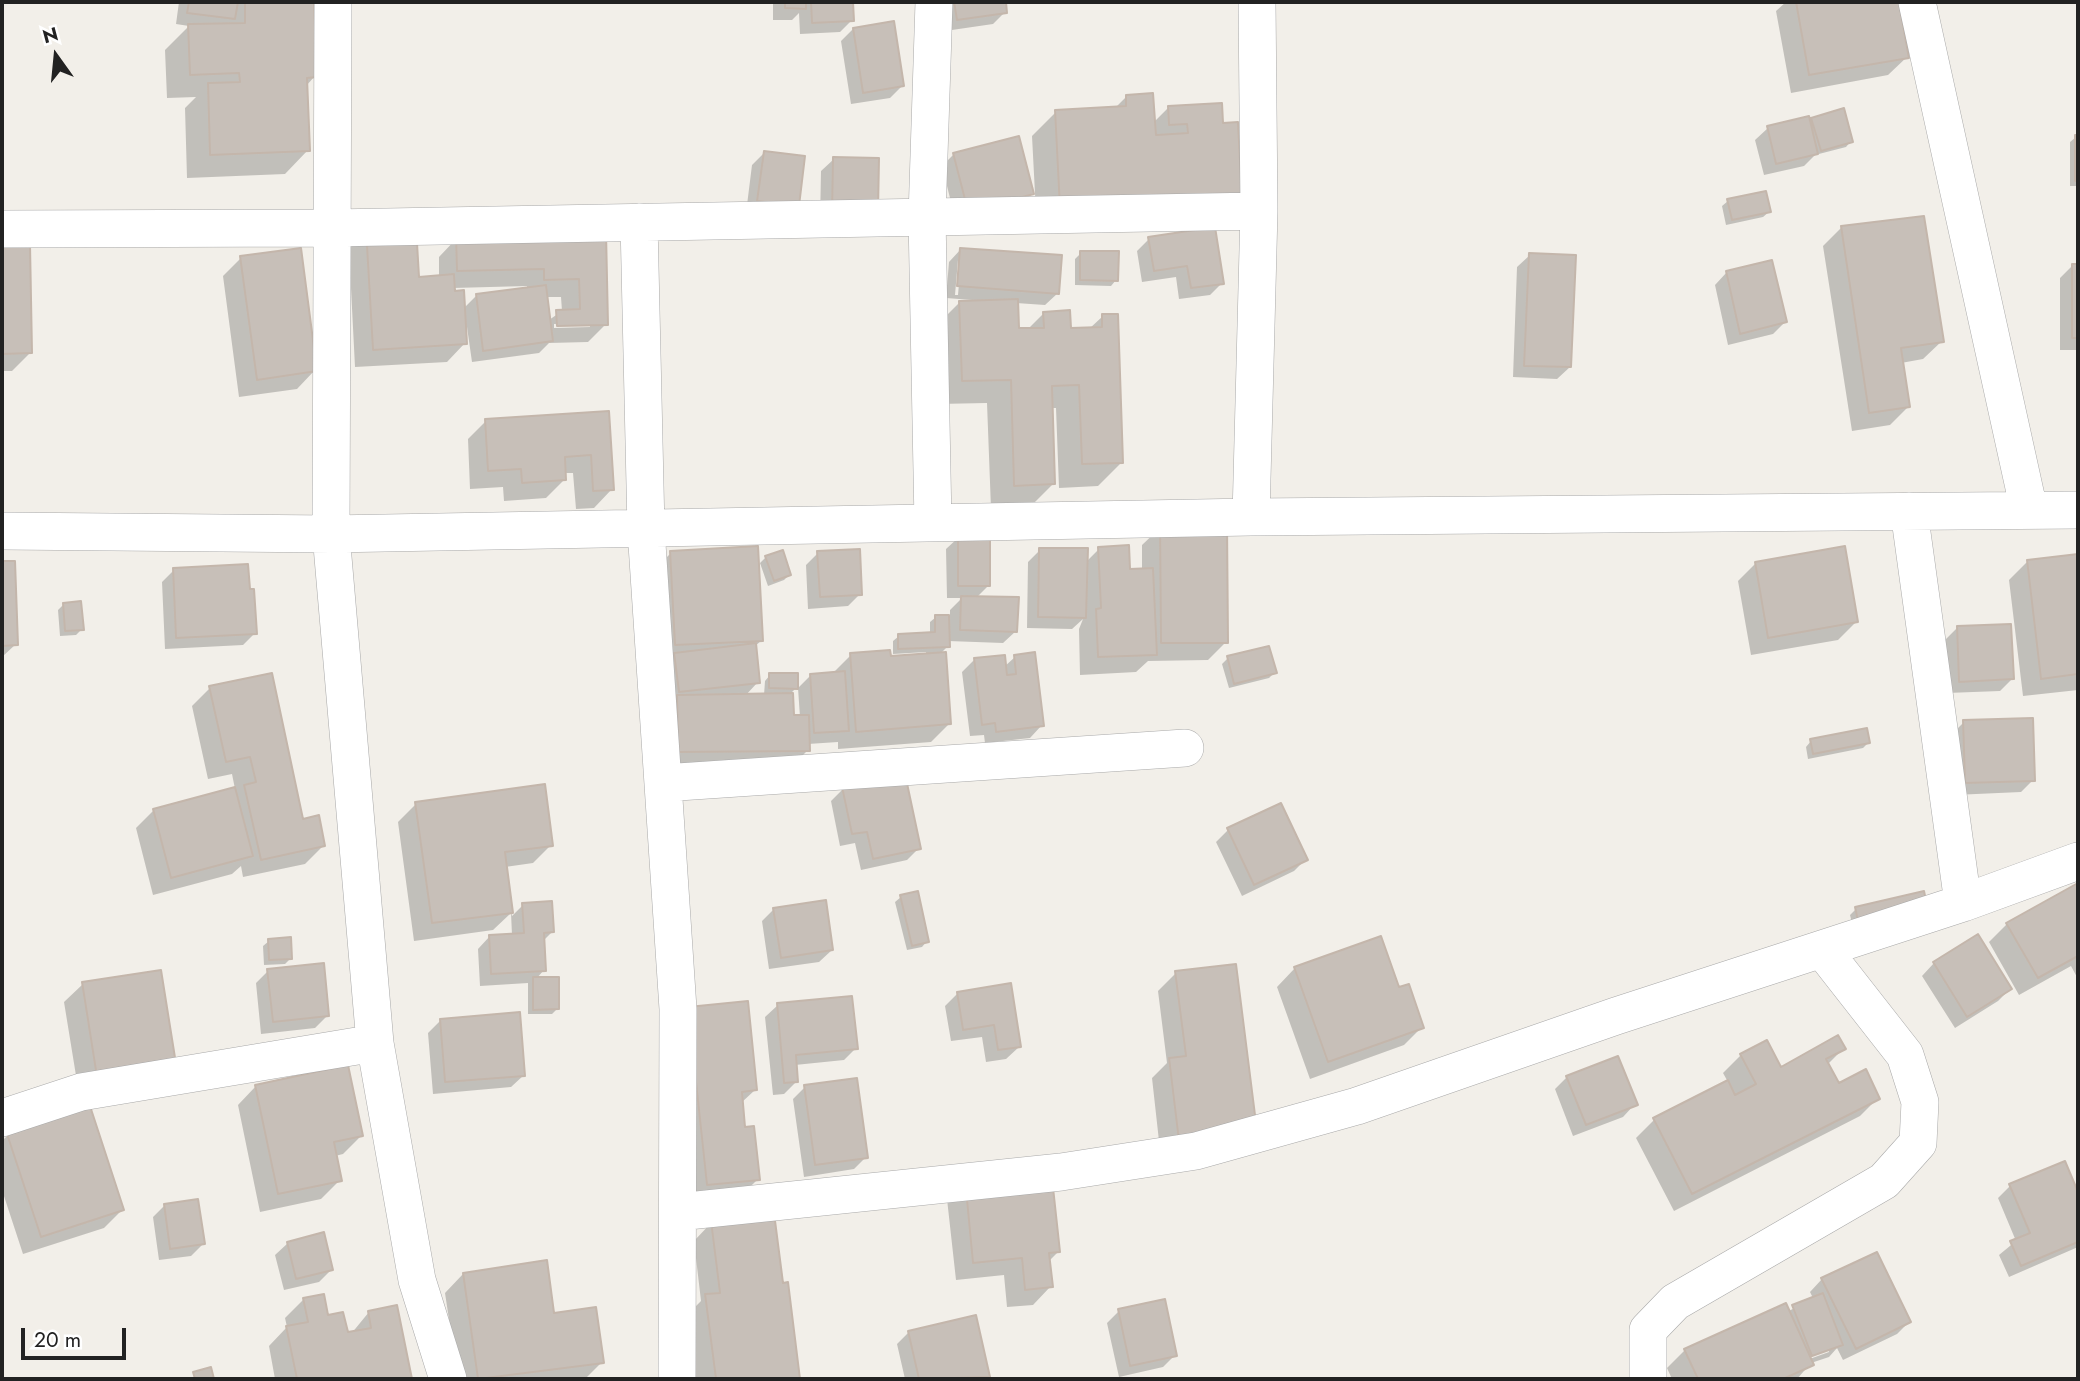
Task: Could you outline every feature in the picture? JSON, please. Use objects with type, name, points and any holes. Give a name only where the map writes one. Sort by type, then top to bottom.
[{"type":"street","points":[[333,2],[331,534],[375,1043],[416,1280],[448,1379]]},
{"type":"street","points":[[933,523],[927,217],[934,2]]},
{"type":"street","points":[[1251,517],[1259,211],[1257,2]]},
{"type":"street","points":[[1917,2],[2029,510]]},
{"type":"street","points":[[2,229],[332,228],[1259,211]]},
{"type":"street","points":[[639,222],[646,529],[678,1009],[677,1379]]},
{"type":"street","points":[[2,531],[331,534],[1251,517],[2078,510]]},
{"type":"street","points":[[1909,511],[1963,902]]},
{"type":"street","points":[[663,783],[1185,748]]},
{"type":"street","points":[[678,1212],[1061,1172],[1196,1151],[1357,1106],[2078,861]]},
{"type":"street","points":[[1648,1379],[1648,1330],[1675,1302],[1884,1181],[1918,1143],[1920,1102],[1905,1055],[1822,949]]},
{"type":"street","points":[[2,1118],[81,1092],[375,1043]]},
{"type":"building","points":[[189,2],[238,2],[235,19],[187,13]]},
{"type":"building","points":[[245,2],[314,2],[317,77],[307,78],[310,151],[210,155],[208,83],[240,82],[239,73],[190,75],[188,24],[245,23]]},
{"type":"building","points":[[785,2],[806,2],[806,9],[785,8]]},
{"type":"building","points":[[811,2],[853,2],[854,21],[812,23]]},
{"type":"building","points":[[954,2],[1006,2],[1007,13],[957,20]]},
{"type":"building","points":[[1796,2],[1899,2],[1909,58],[1809,75]]},
{"type":"building","points":[[894,21],[904,86],[863,93],[853,28]]},
{"type":"building","points":[[1153,93],[1156,135],[1188,133],[1187,124],[1169,125],[1168,106],[1222,103],[1223,123],[1238,122],[1242,199],[1060,209],[1055,110],[1126,106],[1126,95]]},
{"type":"building","points":[[1844,108],[1853,142],[1821,151],[1811,118]]},
{"type":"building","points":[[1809,116],[1818,154],[1776,164],[1767,126]]},
{"type":"building","points":[[2075,135],[2078,135],[2078,181],[2075,181]]},
{"type":"building","points":[[1019,136],[1034,194],[968,211],[953,153]]},
{"type":"building","points":[[764,151],[805,156],[799,206],[757,201]]},
{"type":"building","points":[[833,157],[879,158],[878,211],[832,211]]},
{"type":"building","points":[[1766,191],[1771,212],[1732,220],[1727,199]]},
{"type":"building","points":[[1924,216],[1944,342],[1901,348],[1910,407],[1869,413],[1841,226]]},
{"type":"building","points":[[416,226],[419,277],[454,274],[455,291],[464,290],[467,344],[373,350],[366,229]]},
{"type":"building","points":[[1215,227],[1224,284],[1191,288],[1187,266],[1154,271],[1148,237]]},
{"type":"building","points":[[606,232],[608,325],[557,326],[556,310],[580,309],[579,279],[544,280],[544,269],[457,271],[456,237]]},
{"type":"building","points":[[30,244],[32,353],[2,354],[2,245]]},
{"type":"building","points":[[301,248],[317,371],[257,380],[240,256]]},
{"type":"building","points":[[960,248],[1062,255],[1059,294],[957,286]]},
{"type":"building","points":[[1080,251],[1119,251],[1118,281],[1080,280]]},
{"type":"building","points":[[1529,253],[1576,255],[1571,367],[1524,366]]},
{"type":"building","points":[[1772,260],[1787,322],[1740,334],[1726,271]]},
{"type":"building","points":[[2072,264],[2078,264],[2078,338],[2072,338]]},
{"type":"building","points":[[546,285],[553,341],[483,351],[476,294]]},
{"type":"building","points":[[1018,299],[1019,328],[1044,328],[1043,312],[1070,310],[1071,328],[1102,327],[1102,314],[1118,314],[1123,463],[1082,464],[1079,385],[1052,386],[1055,484],[1014,486],[1011,380],[962,381],[959,301]]},
{"type":"building","points":[[609,411],[614,490],[593,491],[591,455],[565,457],[566,480],[522,483],[521,469],[488,471],[485,419]]},
{"type":"building","points":[[1227,524],[1228,643],[1161,643],[1160,525]]},
{"type":"building","points":[[958,535],[990,535],[990,586],[958,586]]},
{"type":"building","points":[[1129,545],[1130,569],[1153,568],[1157,655],[1098,657],[1096,609],[1101,608],[1098,547]]},
{"type":"building","points":[[758,546],[763,641],[675,645],[670,551]]},
{"type":"building","points":[[1845,546],[1858,622],[1768,638],[1755,562]]},
{"type":"building","points":[[1039,548],[1088,548],[1086,618],[1038,617]]},
{"type":"building","points":[[860,549],[862,595],[820,597],[817,551]]},
{"type":"building","points":[[783,550],[791,575],[774,581],[765,556]]},
{"type":"building","points":[[2078,554],[2078,674],[2041,679],[2027,560]]},
{"type":"building","points":[[2,561],[15,561],[18,645],[2,646]]},
{"type":"building","points":[[248,564],[250,589],[254,589],[257,634],[176,638],[173,568]]},
{"type":"building","points":[[961,596],[1019,597],[1017,632],[960,630]]},
{"type":"building","points":[[81,601],[84,630],[65,631],[63,603]]},
{"type":"building","points":[[935,615],[949,615],[950,647],[898,649],[898,634],[935,632]]},
{"type":"building","points":[[2011,624],[2014,679],[1959,682],[1957,626]]},
{"type":"building","points":[[756,643],[760,683],[679,692],[674,653]]},
{"type":"building","points":[[1269,646],[1277,673],[1234,684],[1227,656]]},
{"type":"building","points":[[890,650],[891,656],[946,652],[951,724],[856,732],[850,653]]},
{"type":"building","points":[[1035,652],[1044,726],[996,732],[995,723],[982,725],[974,658],[1005,655],[1007,675],[1016,674],[1014,655]]},
{"type":"building","points":[[845,671],[849,731],[814,733],[810,674]]},
{"type":"building","points":[[272,673],[303,819],[319,815],[325,846],[261,860],[244,785],[256,782],[250,757],[226,762],[209,686]]},
{"type":"building","points":[[769,673],[798,673],[798,689],[769,688]]},
{"type":"building","points":[[793,693],[794,715],[809,715],[810,751],[678,752],[677,695]]},
{"type":"building","points":[[2033,718],[2035,781],[1965,783],[1963,720]]},
{"type":"building","points":[[1867,728],[1870,743],[1813,754],[1810,739]]},
{"type":"building","points":[[905,774],[921,849],[873,859],[867,832],[852,834],[842,787]]},
{"type":"building","points":[[545,784],[553,846],[505,852],[513,913],[432,923],[415,802]]},
{"type":"building","points":[[235,787],[253,856],[171,878],[153,809]]},
{"type":"building","points":[[1281,803],[1308,860],[1254,885],[1227,828]]},
{"type":"building","points":[[2078,883],[2078,956],[2038,978],[2006,923]]},
{"type":"building","points":[[918,891],[929,942],[912,946],[900,895]]},
{"type":"building","points":[[1924,891],[1928,910],[1859,926],[1855,907]]},
{"type":"building","points":[[826,900],[833,950],[781,958],[773,908]]},
{"type":"building","points":[[552,901],[554,932],[544,933],[546,971],[491,974],[489,935],[524,933],[522,903]]},
{"type":"building","points":[[1978,934],[2012,989],[1967,1017],[1933,962]]},
{"type":"building","points":[[1381,936],[1399,987],[1409,984],[1424,1028],[1328,1062],[1294,967]]},
{"type":"building","points":[[291,937],[292,959],[269,960],[268,939]]},
{"type":"building","points":[[324,963],[329,1016],[273,1022],[267,969]]},
{"type":"building","points":[[1236,964],[1257,1131],[1179,1141],[1169,1058],[1186,1056],[1175,971]]},
{"type":"building","points":[[161,970],[176,1064],[97,1077],[82,982]]},
{"type":"building","points":[[533,977],[559,977],[559,1009],[533,1010]]},
{"type":"building","points":[[1011,983],[1021,1047],[998,1050],[994,1025],[963,1030],[957,992]]},
{"type":"building","points":[[852,996],[858,1049],[796,1055],[798,1082],[784,1083],[777,1003]]},
{"type":"building","points":[[748,1001],[757,1090],[742,1092],[745,1127],[754,1126],[760,1180],[707,1185],[688,1007]]},
{"type":"building","points":[[520,1012],[525,1076],[445,1082],[440,1019]]},
{"type":"building","points":[[1838,1035],[1846,1049],[1826,1059],[1839,1083],[1866,1069],[1880,1099],[1692,1194],[1653,1118],[1728,1080],[1735,1095],[1756,1084],[1740,1054],[1767,1040],[1781,1067]]},
{"type":"building","points":[[1618,1056],[1638,1105],[1586,1125],[1566,1076]]},
{"type":"building","points":[[348,1065],[363,1136],[334,1142],[342,1181],[278,1194],[255,1085]]},
{"type":"building","points":[[857,1078],[868,1158],[815,1165],[804,1085]]},
{"type":"building","points":[[90,1106],[124,1210],[41,1237],[7,1134]]},
{"type":"building","points":[[2065,1161],[2078,1192],[2078,1242],[2021,1266],[2010,1241],[2030,1233],[2009,1184]]},
{"type":"building","points":[[1051,1169],[1060,1252],[1049,1253],[1053,1287],[1025,1290],[1022,1258],[973,1263],[965,1179]]},
{"type":"building","points":[[198,1199],[205,1244],[170,1249],[164,1204]]},
{"type":"building","points":[[774,1213],[783,1283],[788,1282],[800,1379],[716,1379],[705,1294],[720,1293],[711,1221]]},
{"type":"building","points":[[324,1232],[333,1270],[296,1279],[287,1242]]},
{"type":"building","points":[[1877,1252],[1911,1322],[1856,1349],[1821,1278]]},
{"type":"building","points":[[547,1260],[554,1313],[596,1307],[604,1363],[478,1379],[463,1273]]},
{"type":"building","points":[[1823,1293],[1843,1345],[1812,1356],[1792,1305]]},
{"type":"building","points":[[324,1294],[328,1315],[343,1312],[348,1332],[371,1328],[368,1311],[397,1305],[412,1379],[297,1379],[286,1326],[308,1322],[303,1298]]},
{"type":"building","points":[[1165,1299],[1177,1356],[1130,1366],[1118,1309]]},
{"type":"building","points":[[1786,1303],[1814,1365],[1783,1379],[1698,1379],[1684,1349]]},
{"type":"building","points":[[976,1315],[990,1377],[919,1379],[908,1331]]},
{"type":"building","points":[[211,1367],[214,1379],[195,1379],[193,1372]]}]
